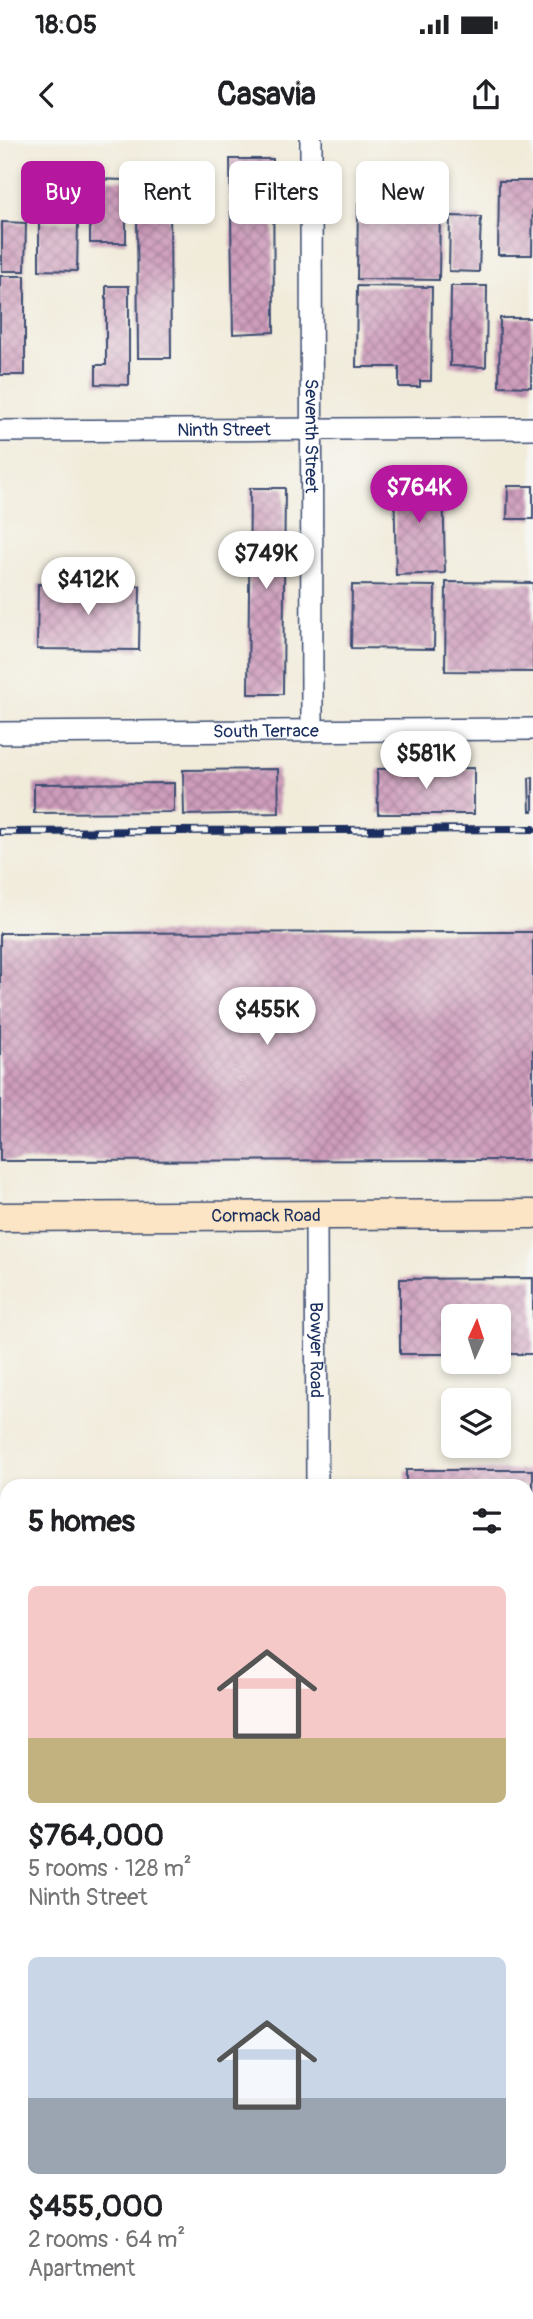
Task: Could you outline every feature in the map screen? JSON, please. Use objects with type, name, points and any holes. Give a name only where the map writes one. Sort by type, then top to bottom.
[{"type":"street","name":"Seventh Street","points":[[311,140],[312,730]]},
{"type":"street","name":"Ninth Street","points":[[0,431],[533,428]]},
{"type":"street","name":"South Terrace","points":[[0,733],[533,729]]},
{"type":"street","name":"Cormack Road","points":[[0,1217],[533,1214]]},
{"type":"street","name":"Bowyer Road","points":[[316,1215],[317,1479]]},
{"type":"building","points":[[230,159],[273,159],[273,161]]},
{"type":"building","points":[[105,179],[119,180],[119,224],[126,224],[126,243],[90,243],[90,224],[105,224]]},
{"type":"building","points":[[499,181],[533,181],[532,255],[498,255]]},
{"type":"building","points":[[450,216],[481,217],[479,272],[449,271]]},
{"type":"building","points":[[2,222],[26,224],[25,271],[2,271]]},
{"type":"building","points":[[39,224],[78,224],[77,271],[39,270]]},
{"type":"building","points":[[137,224],[170,224],[171,358],[138,358]]},
{"type":"building","points":[[231,224],[273,224],[274,332],[233,334]]},
{"type":"building","points":[[358,224],[440,224],[439,280],[357,279]]},
{"type":"building","points":[[0,276],[25,276],[25,375],[0,375]]},
{"type":"building","points":[[106,286],[129,286],[129,385],[96,384],[96,365],[106,365]]},
{"type":"building","points":[[357,286],[432,287],[431,381],[420,381],[420,387],[399,387],[399,367],[356,367]]},
{"type":"building","points":[[451,286],[487,286],[486,367],[450,366]]},
{"type":"building","points":[[500,318],[532,318],[531,387],[499,386]]},
{"type":"building","points":[[443,475],[445,573],[396,575],[394,476]]},
{"type":"building","points":[[508,486],[533,486],[533,519],[507,519]]},
{"type":"building","points":[[250,488],[285,488],[283,694],[248,694]]},
{"type":"building","points":[[446,582],[533,583],[533,672],[445,671]]},
{"type":"building","points":[[38,584],[140,586],[139,650],[37,649]]},
{"type":"building","points":[[352,585],[435,586],[434,649],[351,648]]},
{"type":"building","points":[[474,768],[474,814],[378,814],[377,769]]},
{"type":"building","points":[[278,769],[279,813],[184,815],[183,770]]},
{"type":"building","points":[[533,777],[533,811],[530,811],[529,778]]},
{"type":"building","points":[[174,783],[174,812],[34,813],[34,784]]},
{"type":"building","points":[[533,932],[533,1160],[0,1161],[0,933]]},
{"type":"building","points":[[533,1278],[533,1354],[511,1354],[511,1304],[441,1304],[441,1354],[400,1354],[400,1279]]},
{"type":"building","points":[[406,1470],[533,1470],[533,1479],[406,1479]]},
{"type":"railway","points":[[0,832],[533,829]]}]
